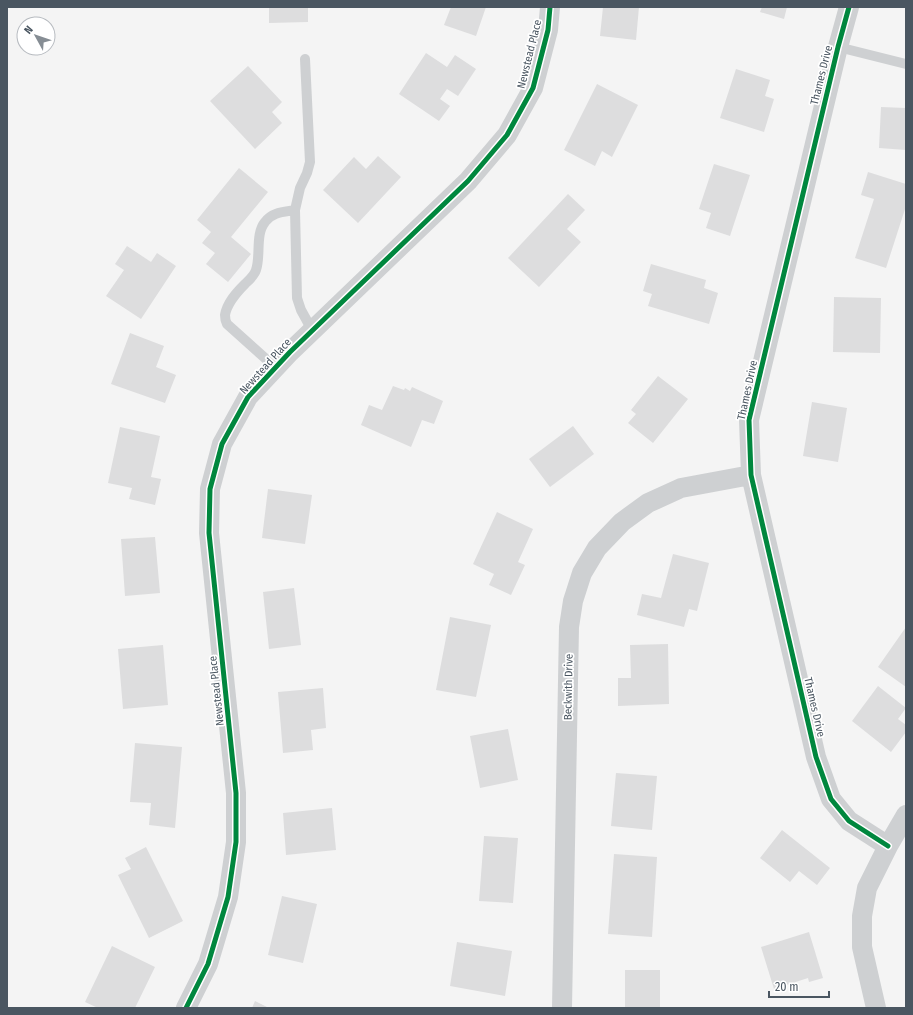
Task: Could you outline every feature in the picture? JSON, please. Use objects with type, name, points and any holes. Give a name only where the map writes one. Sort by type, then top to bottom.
[{"type":"street","name":"Newstead Place","points":[[186,1008],[208,964],[228,897],[236,842],[236,793],[209,533],[210,489],[222,444],[248,397],[312,330],[468,181],[507,135],[533,88],[548,30],[550,7]]},
{"type":"street","name":"Thames Drive","points":[[849,7],[838,46],[749,420],[751,476],[816,757],[831,799],[849,821],[888,846]]},
{"type":"street","name":"Beckwith Drive","points":[[562,1008],[569,627],[572,601],[582,573],[597,548],[622,522],[648,503],[681,488],[751,476]]},
{"type":"street","points":[[876,1008],[862,947],[862,916],[867,888],[888,846],[906,815]]},
{"type":"lane","points":[[838,46],[906,64]]},
{"type":"lane","points":[[306,59],[310,162],[300,188],[295,210],[297,298],[301,310],[312,330]]},
{"type":"lane","points":[[276,367],[227,324],[225,317],[228,305],[236,293],[254,276],[257,269],[261,229],[264,223],[269,217],[276,213],[295,210]]},
{"type":"building","points":[[269,7],[308,7],[308,22],[269,23]]},
{"type":"building","points":[[451,7],[486,7],[476,36],[444,25]]},
{"type":"building","points":[[603,7],[639,7],[636,40],[600,36]]},
{"type":"building","points":[[762,7],[787,7],[784,19],[760,12]]},
{"type":"building","points":[[426,53],[447,67],[455,55],[476,69],[458,96],[447,89],[440,99],[450,106],[439,121],[399,94]]},
{"type":"building","points":[[248,66],[282,102],[272,112],[282,123],[255,149],[210,101]]},
{"type":"building","points":[[736,69],[770,80],[765,96],[774,99],[764,132],[720,118]]},
{"type":"building","points":[[597,84],[638,105],[612,157],[602,151],[595,166],[564,150]]},
{"type":"building","points":[[881,107],[906,108],[906,150],[879,148]]},
{"type":"building","points":[[378,156],[401,177],[358,223],[323,190],[354,157],[366,169]]},
{"type":"building","points":[[714,164],[750,175],[730,236],[706,228],[711,213],[699,209]]},
{"type":"building","points":[[239,168],[268,192],[231,237],[251,254],[228,282],[206,264],[215,253],[202,243],[211,232],[197,220]]},
{"type":"building","points":[[868,172],[906,184],[906,206],[886,268],[855,258],[874,199],[861,195]]},
{"type":"building","points":[[568,194],[585,210],[567,229],[581,242],[539,287],[508,258]]},
{"type":"building","points":[[127,246],[151,262],[157,253],[176,266],[141,319],[106,296],[124,270],[115,264]]},
{"type":"building","points":[[651,264],[706,280],[704,288],[718,293],[709,324],[648,306],[652,294],[643,291]]},
{"type":"building","points":[[834,297],[881,298],[880,353],[833,352]]},
{"type":"building","points":[[130,333],[164,346],[156,367],[176,375],[165,403],[111,384]]},
{"type":"building","points":[[658,376],[688,399],[653,443],[628,423],[636,414],[631,410]]},
{"type":"building","points":[[393,386],[404,390],[405,388],[410,391],[412,387],[443,401],[434,424],[422,420],[411,447],[361,425],[369,405],[382,410]]},
{"type":"building","points":[[812,402],[847,408],[838,462],[803,456]]},
{"type":"building","points":[[573,426],[594,454],[550,487],[529,459]]},
{"type":"building","points":[[120,427],[160,436],[151,477],[161,479],[155,505],[129,499],[132,488],[108,483]]},
{"type":"building","points":[[268,489],[312,495],[305,544],[262,538]]},
{"type":"building","points":[[497,512],[533,529],[518,562],[525,565],[511,595],[489,585],[494,574],[473,564]]},
{"type":"building","points":[[155,537],[160,593],[125,596],[121,539]]},
{"type":"building","points":[[673,554],[709,563],[697,611],[689,609],[684,627],[637,615],[642,594],[661,598]]},
{"type":"building","points":[[294,588],[301,645],[269,649],[263,592]]},
{"type":"building","points":[[450,617],[491,625],[476,697],[436,690]]},
{"type":"building","points":[[906,627],[906,687],[878,667]]},
{"type":"building","points":[[668,644],[669,704],[618,706],[618,678],[631,678],[630,645]]},
{"type":"building","points":[[163,645],[168,705],[123,709],[118,649]]},
{"type":"building","points":[[878,686],[906,708],[898,719],[906,725],[906,732],[891,752],[852,721]]},
{"type":"building","points":[[323,688],[326,728],[311,730],[313,750],[283,753],[278,692]]},
{"type":"building","points":[[508,729],[518,780],[480,788],[470,736]]},
{"type":"building","points":[[135,743],[182,747],[175,828],[149,825],[151,803],[130,802]]},
{"type":"building","points":[[616,773],[657,776],[652,830],[611,826]]},
{"type":"building","points":[[332,808],[336,850],[286,855],[283,813]]},
{"type":"building","points":[[782,830],[830,868],[817,885],[799,871],[790,882],[760,858]]},
{"type":"building","points":[[484,836],[518,838],[513,903],[479,901]]},
{"type":"building","points":[[146,847],[183,921],[149,938],[118,875],[131,869],[125,858]]},
{"type":"building","points":[[614,854],[657,857],[652,937],[608,934]]},
{"type":"building","points":[[282,896],[317,904],[303,963],[268,955]]},
{"type":"building","points":[[809,932],[823,978],[809,982],[808,978],[774,989],[761,947]]},
{"type":"building","points":[[457,942],[512,951],[505,996],[450,986]]},
{"type":"building","points":[[112,946],[155,967],[135,1008],[98,1008],[85,1002]]},
{"type":"building","points":[[625,970],[660,970],[660,1008],[625,1008]]},
{"type":"building","points":[[255,1001],[269,1008],[252,1008]]},
{"type":"cycle path","points":[[186,1008],[208,964],[228,897],[236,842],[236,793],[209,533],[210,489],[222,444],[248,397],[290,352],[468,181],[507,135],[533,88],[548,30],[550,7]]},
{"type":"cycle path","points":[[849,7],[838,47],[749,420],[751,475],[816,757],[831,799],[849,821],[888,846]]}]
